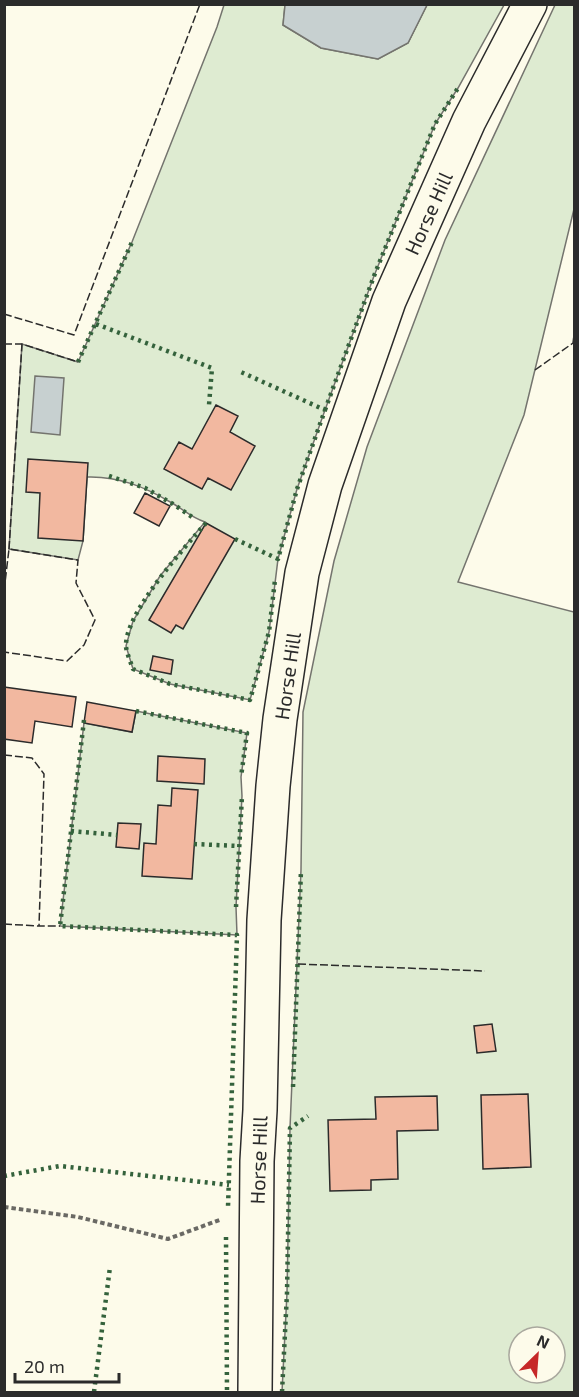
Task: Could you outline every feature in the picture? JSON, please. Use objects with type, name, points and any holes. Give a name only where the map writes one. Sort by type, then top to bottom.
[{"type":"street","name":"Horse Hill","points":[[255,1392],[256,1207],[264,921],[280,719],[302,573],[325,485],[389,301],[469,121],[530,4]]},
{"type":"path","points":[[4,1208],[78,1216],[168,1239],[256,1207]]},
{"type":"green space","points":[[224,5],[285,5],[283,25],[321,48],[378,59],[408,43],[427,5],[504,5],[458,88],[435,124],[374,276],[325,410],[297,489],[278,559],[269,632],[250,700],[170,684],[133,669],[126,646],[133,621],[160,576],[205,522],[142,487],[110,478],[87,477],[83,541],[78,560],[9,549],[22,344],[78,362],[132,242]]},
{"type":"green space","points":[[555,5],[574,5],[574,209],[524,415],[458,582],[574,612],[574,1392],[282,1392],[301,870],[303,712],[334,561],[367,447],[445,240]]},
{"type":"green space","points":[[136,711],[247,733],[241,777],[237,935],[60,926],[84,723],[132,732]]},
{"type":"shaded area","points":[[285,4],[427,5],[408,43],[378,59],[321,48],[283,25]]},
{"type":"shaded area","points":[[35,376],[64,378],[60,435],[31,432]]},
{"type":"building","points":[[216,405],[238,416],[230,432],[255,446],[231,490],[208,478],[202,489],[164,469],[179,442],[192,449]]},
{"type":"building","points":[[28,459],[88,463],[83,541],[38,538],[40,493],[26,492]]},
{"type":"building","points":[[145,493],[170,506],[159,526],[134,513]]},
{"type":"building","points":[[206,523],[235,539],[183,629],[176,625],[171,633],[149,620]]},
{"type":"building","points":[[153,656],[173,660],[171,674],[150,670]]},
{"type":"building","points":[[4,687],[76,697],[72,727],[35,721],[32,743],[4,739]]},
{"type":"building","points":[[87,702],[136,711],[132,732],[84,723]]},
{"type":"building","points":[[158,756],[205,759],[204,784],[157,781]]},
{"type":"building","points":[[172,788],[198,790],[192,879],[142,876],[144,843],[156,844],[158,805],[171,806]]},
{"type":"building","points":[[118,823],[141,824],[139,849],[116,847]]},
{"type":"building","points":[[492,1024],[496,1051],[477,1053],[474,1026]]},
{"type":"building","points":[[528,1094],[531,1167],[483,1169],[481,1095]]},
{"type":"building","points":[[437,1096],[438,1130],[397,1131],[398,1179],[371,1180],[371,1190],[330,1191],[328,1120],[376,1119],[375,1097]]},
{"type":"hedge","points":[[325,410],[374,276],[435,124],[458,88]]},
{"type":"hedge","points":[[78,362],[132,242]]},
{"type":"hedge","points":[[96,324],[212,368],[209,405]]},
{"type":"hedge","points":[[235,539],[278,559],[297,489],[325,410],[241,372]]},
{"type":"hedge","points":[[109,476],[145,488],[195,519]]},
{"type":"hedge","points":[[206,523],[157,582],[135,617],[128,633],[126,647],[133,669],[170,684],[250,700],[269,632],[275,580]]},
{"type":"hedge","points":[[136,711],[247,733],[241,777]]},
{"type":"hedge","points":[[84,720],[60,926],[237,935],[228,1207]]},
{"type":"hedge","points":[[236,907],[242,796]]},
{"type":"hedge","points":[[71,831],[117,835]]},
{"type":"hedge","points":[[194,844],[239,846]]},
{"type":"hedge","points":[[293,1087],[301,870]]},
{"type":"hedge","points":[[282,1392],[287,1293],[290,1128],[308,1116]]},
{"type":"hedge","points":[[4,1176],[60,1166],[229,1185]]},
{"type":"hedge","points":[[226,1237],[227,1392]]},
{"type":"hedge","points":[[94,1392],[110,1267]]},
{"type":"fence","points":[[4,314],[74,335],[200,4]]},
{"type":"fence","points":[[535,370],[573,343],[574,335]]},
{"type":"fence","points":[[4,344],[22,344]]},
{"type":"fence","points":[[9,549],[22,344],[78,362]]},
{"type":"fence","points":[[4,591],[9,549],[78,560],[76,583],[95,620],[84,645],[67,661],[4,652]]},
{"type":"fence","points":[[4,755],[32,758],[44,774],[39,926],[60,926]]},
{"type":"fence","points":[[4,924],[39,926]]},
{"type":"fence","points":[[298,964],[485,971]]}]
